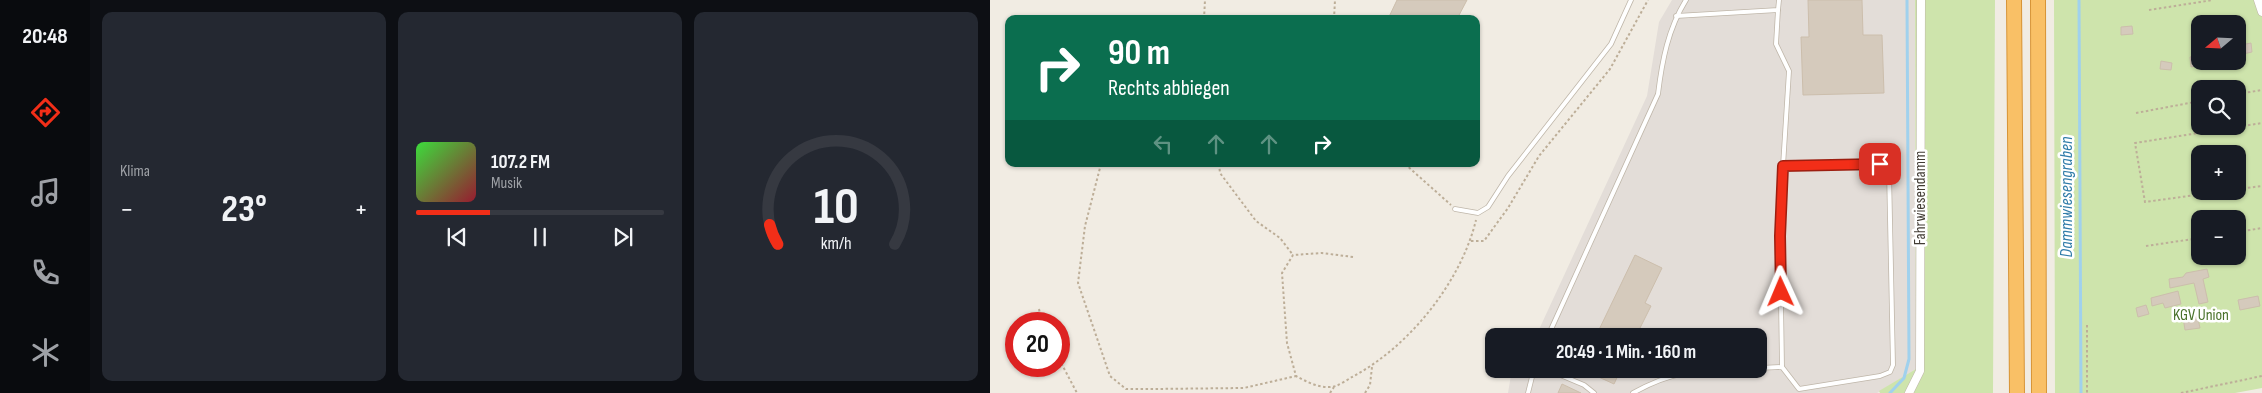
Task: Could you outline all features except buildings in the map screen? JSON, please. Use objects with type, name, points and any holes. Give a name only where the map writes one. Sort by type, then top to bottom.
[{"type":"highway","points":[[2014,0],[2017,393]]},
{"type":"highway","points":[[2038,0],[2039,393]]},
{"type":"street","name":"Fahrwiesendamm","points":[[1909,393],[1920,371],[1921,0]]},
{"type":"street","points":[[2258,0],[2262,12]]},
{"type":"lane","points":[[1455,209],[1478,213],[1488,207],[1508,176],[1611,44],[1631,0]]},
{"type":"lane","points":[[1552,328],[1658,94],[1662,61],[1676,16],[1686,0]]},
{"type":"lane","points":[[1779,0],[1776,44],[1789,71],[1783,166],[1780,236],[1782,367],[1798,389],[1880,376],[1890,372],[1894,364],[1889,171],[1880,164],[1783,166]]},
{"type":"lane","points":[[1676,16],[1778,10]]},
{"type":"lane","points":[[1767,368],[1782,367]]},
{"type":"lane","points":[[1528,393],[1532,378]]},
{"type":"lane","points":[[1567,378],[1584,385],[1594,393]]},
{"type":"lane","points":[[1633,393],[1662,378]]},
{"type":"path","points":[[1204,15],[1205,0]]},
{"type":"path","points":[[1334,15],[1335,0]]},
{"type":"path","points":[[1471,241],[1484,241],[1508,208],[1539,156],[1610,69],[1648,0]]},
{"type":"path","points":[[2149,10],[2213,0]]},
{"type":"path","points":[[2246,93],[2262,90]]},
{"type":"path","points":[[2136,113],[2191,103]]},
{"type":"path","points":[[2191,196],[2145,202],[2136,143],[2262,123]]},
{"type":"path","points":[[1100,167],[1086,226],[1078,283],[1110,376],[1126,389],[1244,388],[1296,376],[1314,385],[1334,387]]},
{"type":"path","points":[[1219,167],[1220,173],[1256,221],[1280,238],[1293,255]]},
{"type":"path","points":[[1408,167],[1455,209]]},
{"type":"path","points":[[2246,188],[2262,186]]},
{"type":"path","points":[[1330,393],[1334,387],[1372,367],[1391,352],[1436,303],[1471,241],[1478,213]]},
{"type":"path","points":[[2246,231],[2262,228]]},
{"type":"path","points":[[2146,246],[2191,239]]},
{"type":"path","points":[[1293,255],[1322,253],[1353,257]]},
{"type":"path","points":[[1293,255],[1282,273],[1287,343],[1296,376]]},
{"type":"path","points":[[2087,324],[2087,393]]},
{"type":"path","points":[[1365,393],[1370,385],[1372,367]]},
{"type":"path","points":[[2181,393],[2262,376]]},
{"type":"path","points":[[1069,377],[1077,393]]},
{"type":"path","points":[[1244,388],[1244,393]]},
{"type":"shaded area","points":[[1672,0],[1915,0],[1916,369],[1877,393],[1508,393],[1510,378],[1767,378],[1767,328],[1540,328],[1647,96],[1659,22]]},
{"type":"green space","points":[[1915,0],[1995,0],[1993,393],[1880,393],[1879,391],[1916,369]]},
{"type":"green space","name":"KGV Union","points":[[2054,0],[2262,0],[2262,388],[2235,393],[2055,393]]},
{"type":"waterway","points":[[1890,393],[1904,378],[1909,359],[1907,0]]},
{"type":"waterway","name":"Dammwiesengraben","points":[[2079,0],[2081,393]]},
{"type":"route","points":[[1781,292],[1780,236],[1783,166],[1880,164]]}]
